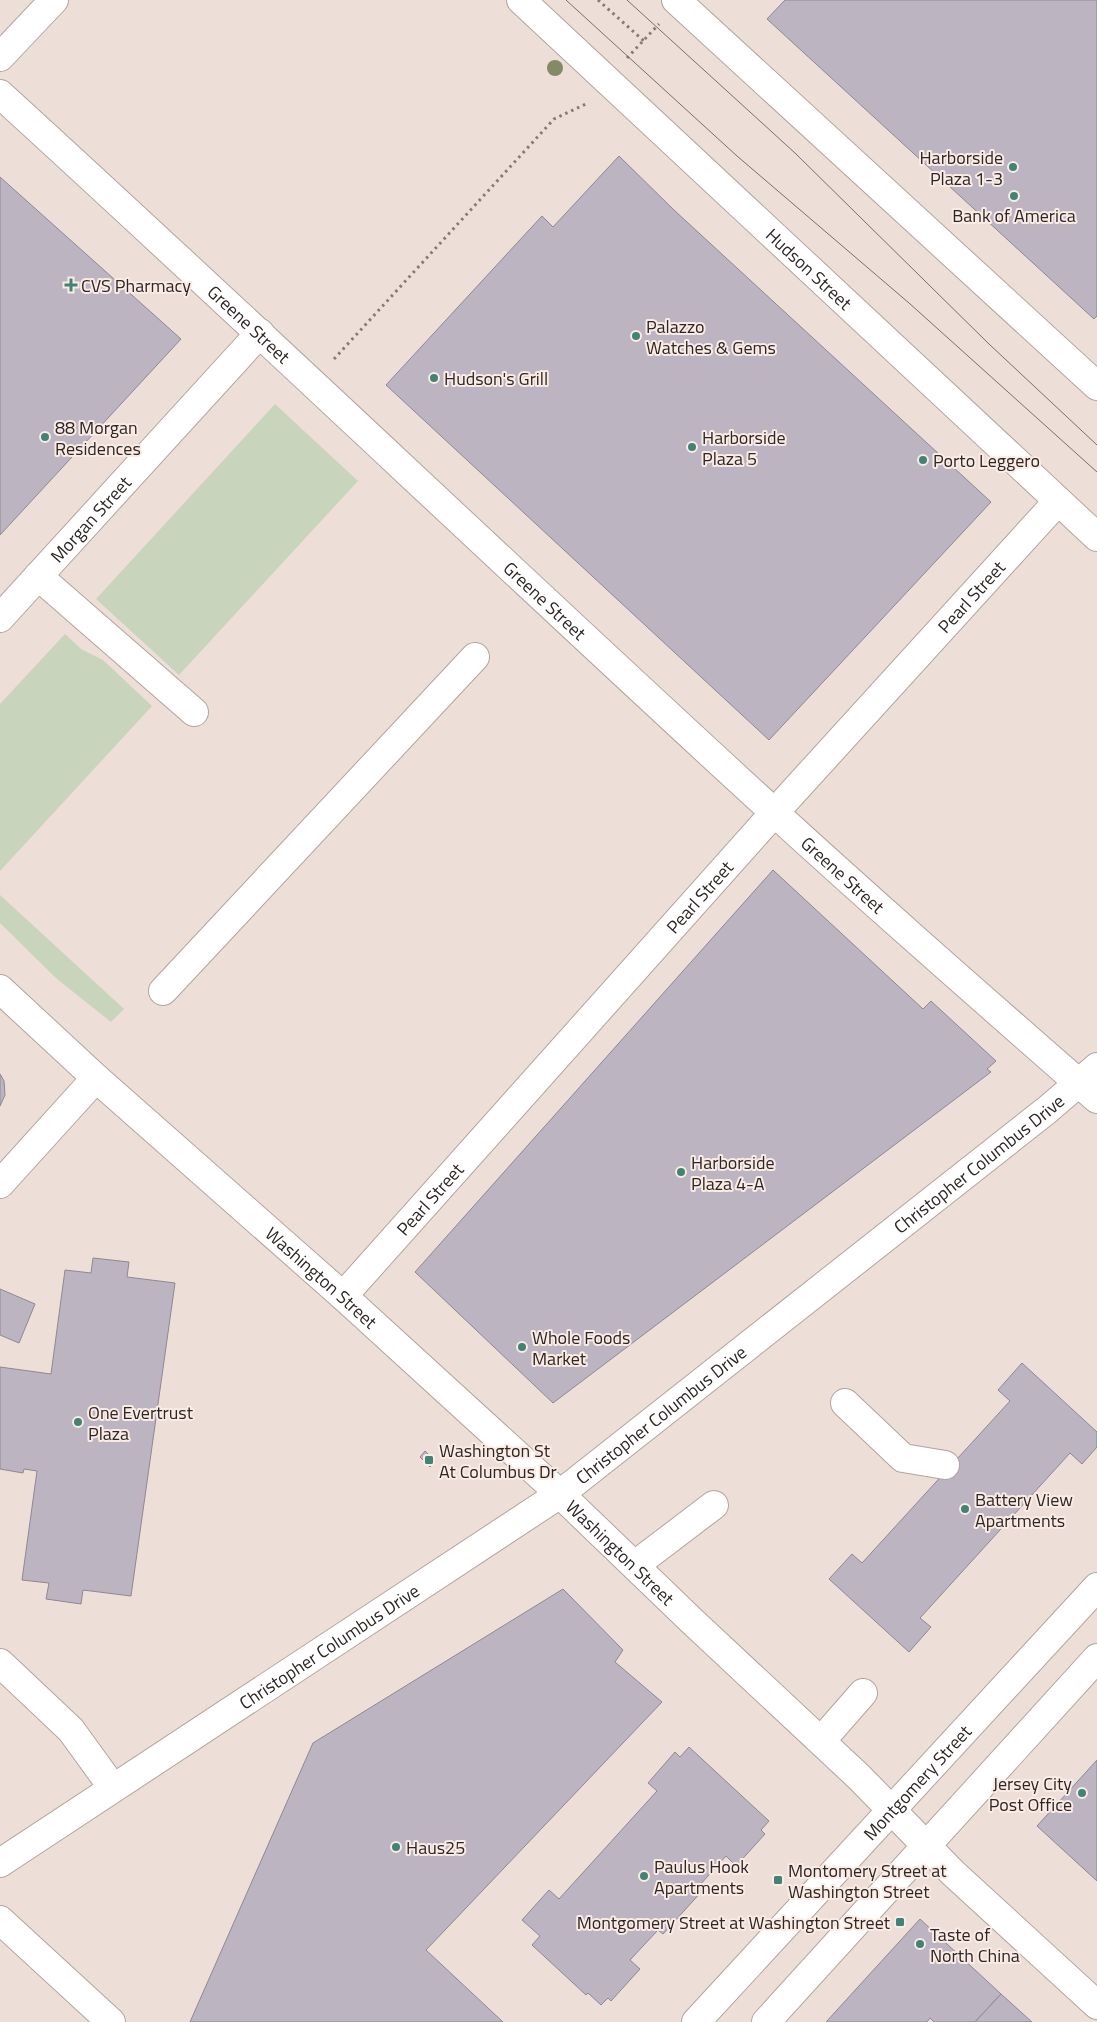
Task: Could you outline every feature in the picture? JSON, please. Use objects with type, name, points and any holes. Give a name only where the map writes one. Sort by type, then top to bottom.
[{"type":"street","points":[[0,58],[54,0]]},
{"type":"street","name":"Hudson Street","points":[[521,0],[1097,537]]},
{"type":"street","points":[[669,11],[1097,386]]},
{"type":"street","name":"Greene Street","points":[[0,94],[775,812],[1030,1042],[1091,1083]]},
{"type":"street","name":"Morgan Street","points":[[0,618],[260,333]]},
{"type":"street","name":"Pearl Street","points":[[343,1296],[775,812],[1058,501]]},
{"type":"street","points":[[38,576],[194,712]]},
{"type":"street","points":[[164,991],[475,657]]},
{"type":"street","name":"Washington Street","points":[[0,989],[96,1078],[343,1296],[560,1494],[821,1742],[953,1873],[1097,2005]]},
{"type":"street","points":[[0,1184],[96,1078]]},
{"type":"street","name":"Christopher Columbus Drive","points":[[0,1863],[560,1494],[1047,1110],[1091,1083]]},
{"type":"street","points":[[844,1403],[903,1458],[945,1465]]},
{"type":"street","points":[[635,1565],[714,1505]]},
{"type":"street","name":"Montgomery Street","points":[[696,2022],[1097,1587]]},
{"type":"street","points":[[766,2022],[1097,1658]]},
{"type":"street","points":[[0,1663],[71,1730],[113,1788]]},
{"type":"street","points":[[821,1742],[863,1692]]},
{"type":"street","points":[[0,1920],[111,2022]]},
{"type":"path","points":[[598,0],[644,41]]},
{"type":"path","points":[[623,63],[669,11]]},
{"type":"path","points":[[334,359],[554,119],[586,104]]},
{"type":"green space","points":[[275,404],[358,481],[179,675],[96,599]]},
{"type":"green space","points":[[65,634],[81,649],[103,660],[152,706],[0,871],[0,704]]},
{"type":"green space","points":[[0,895],[124,1009],[111,1022],[57,979],[0,923]]},
{"type":"building","name":"Harborside Plaza 1-3","points":[[785,0],[1097,0],[1097,316],[1094,319],[767,19]]},
{"type":"building","name":"Harborside Plaza 5","points":[[619,156],[674,210],[991,502],[769,740],[386,385],[542,216],[553,227]]},
{"type":"building","name":"88 Morgan Residences","points":[[0,177],[181,339],[0,535]]},
{"type":"building","name":"Harborside Plaza 4-A","points":[[773,870],[923,1009],[931,1001],[996,1061],[987,1069],[991,1072],[553,1403],[415,1272]]},
{"type":"building","points":[[0,1074],[4,1081],[5,1095],[0,1106]]},
{"type":"building","name":"One Evertrust Plaza","points":[[93,1258],[129,1262],[127,1277],[175,1283],[131,1596],[83,1590],[81,1604],[46,1599],[49,1583],[22,1580],[37,1471],[24,1469],[23,1473],[0,1469],[0,1367],[51,1374],[65,1270],[91,1273]]},
{"type":"building","points":[[0,1289],[35,1304],[19,1343],[0,1335]]},
{"type":"building","name":"Battery View Apartments","points":[[1022,1363],[1097,1432],[1097,1447],[1082,1464],[1070,1453],[920,1618],[931,1627],[909,1652],[829,1579],[852,1554],[862,1563],[1010,1401],[998,1390]]},
{"type":"building","points":[[425,1451],[435,1461],[430,1467],[420,1457]]},
{"type":"building","name":"Haus25","points":[[563,1589],[623,1650],[615,1662],[662,1702],[426,1950],[503,2022],[190,2022],[313,1743]]},
{"type":"building","name":"Paulus Hook Apartments","points":[[689,1747],[769,1821],[761,1830],[765,1834],[736,1866],[726,1856],[699,1886],[703,1890],[663,1934],[658,1930],[630,1960],[640,1969],[611,2001],[608,1998],[601,2005],[588,1993],[586,1995],[532,1945],[540,1936],[522,1920],[549,1890],[559,1899],[657,1791],[648,1783],[675,1752],[680,1757]]},
{"type":"building","name":"Jersey City Post Office","points":[[1097,1760],[1097,1881],[1037,1826]]},
{"type":"building","points":[[920,1919],[1001,1994],[975,2022],[934,2022],[930,2018],[927,2022],[826,2022]]},
{"type":"building","points":[[1001,1994],[1032,2022],[975,2022]]},
{"type":"tram line","points":[[566,0],[737,156],[909,303],[1097,472]]},
{"type":"tram line","points":[[627,0],[795,153],[989,344],[1097,445]]},
{"type":"place","name":"Harborside Plaza 1-3","points":[[1013,167]]},
{"type":"place","name":"Bank of America","points":[[1014,196]]},
{"type":"place","name":"CVS Pharmacy","points":[[71,285]]},
{"type":"place","name":"Palazzo Watches & Gems","points":[[636,336]]},
{"type":"place","name":"Hudson's Grill","points":[[434,378]]},
{"type":"place","name":"88 Morgan Residences","points":[[45,437]]},
{"type":"place","name":"Harborside Plaza 5","points":[[692,447]]},
{"type":"place","name":"Porto Leggero","points":[[923,460]]},
{"type":"place","name":"Harborside Plaza 4-A","points":[[681,1172]]},
{"type":"place","name":"Whole Foods Market","points":[[522,1347]]},
{"type":"place","name":"One Evertrust Plaza","points":[[78,1422]]},
{"type":"place","name":"Washington St At Columbus Dr","points":[[429,1460]]},
{"type":"place","name":"Battery View Apartments","points":[[965,1509]]},
{"type":"place","name":"Jersey City Post Office","points":[[1082,1793]]},
{"type":"place","name":"Haus25","points":[[396,1847]]},
{"type":"place","name":"Paulus Hook Apartments","points":[[644,1876]]},
{"type":"place","name":"Montomery Street at Washington Street","points":[[778,1880]]},
{"type":"place","name":"Montgomery Street at Washington Street","points":[[900,1922]]},
{"type":"place","name":"Taste of North China","points":[[920,1944]]}]
